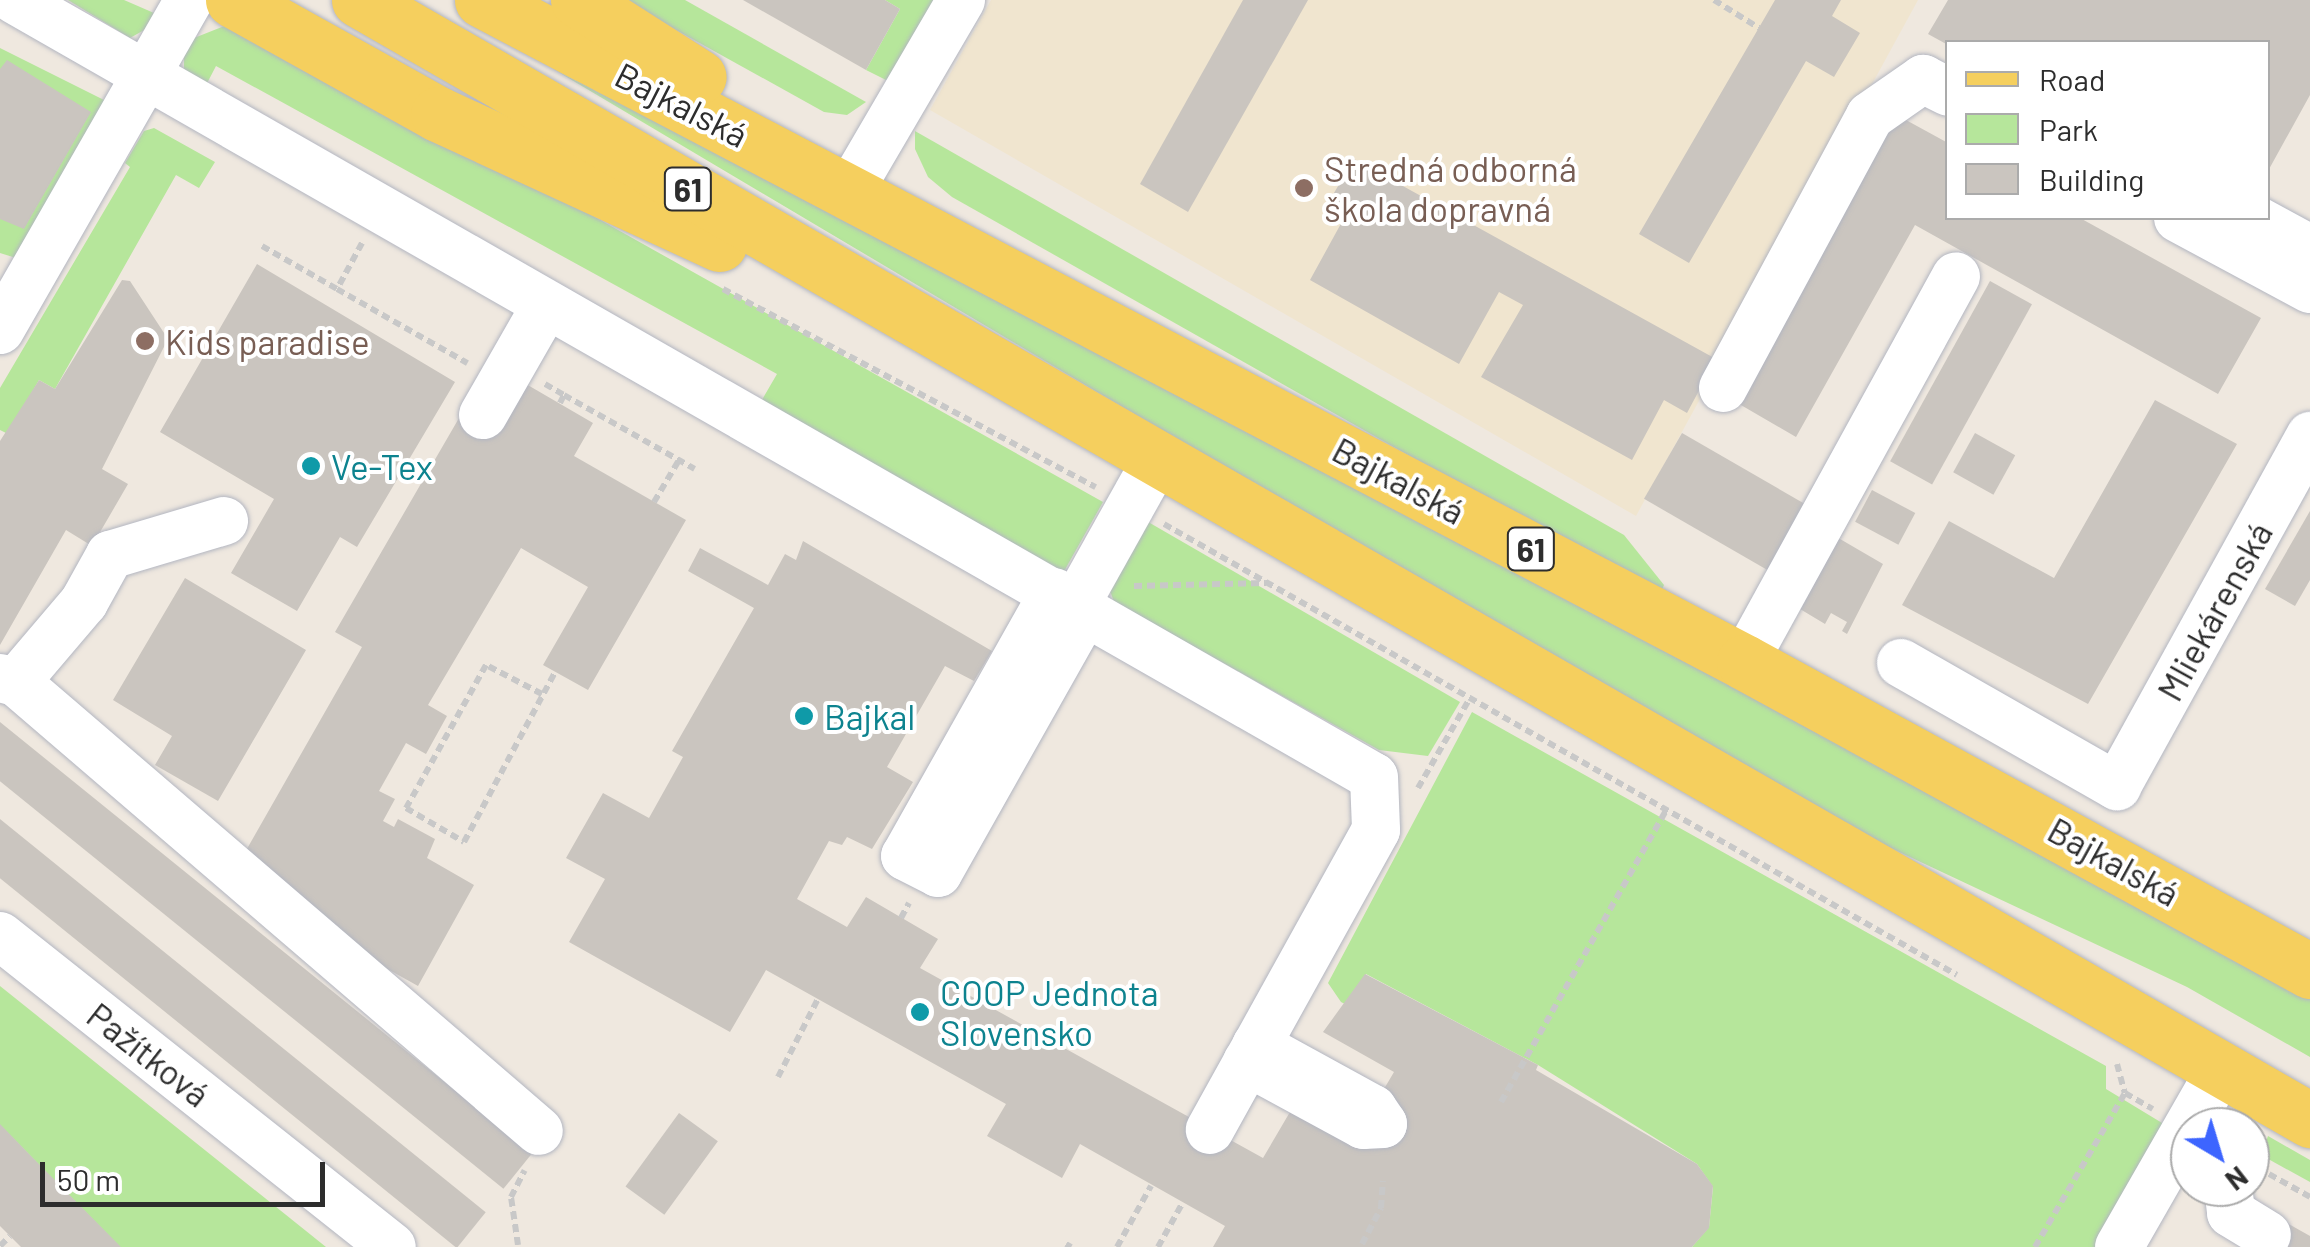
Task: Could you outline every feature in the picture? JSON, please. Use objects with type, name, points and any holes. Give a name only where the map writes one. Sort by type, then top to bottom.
[{"type":"main road","points":[[233,0],[438,114],[1017,380]]},
{"type":"main road","name":"Bajkalská","points":[[359,0],[1017,380],[1144,483],[2310,1120]]},
{"type":"main road","name":"Bajkalská","points":[[482,0],[1744,662],[2310,971]]},
{"type":"main road","points":[[578,0],[704,80],[850,190]]},
{"type":"street","points":[[14,0],[546,305],[1076,597],[1374,777],[1376,830],[1210,1130]]},
{"type":"street","points":[[0,330],[189,0]]},
{"type":"street","points":[[850,190],[961,0]]},
{"type":"street","points":[[1724,388],[1870,116],[1923,79],[1945,90]]},
{"type":"street","points":[[2182,220],[2310,288]]},
{"type":"street","points":[[2256,220],[2310,249]]},
{"type":"street","points":[[1744,662],[1956,277]]},
{"type":"street","points":[[483,416],[546,305]]},
{"type":"street","name":"Mliekárenská","points":[[1902,663],[2110,799],[2310,436]]},
{"type":"street","points":[[1076,597],[938,873],[905,856],[1076,597],[1144,483]]},
{"type":"street","points":[[224,521],[110,555],[84,602],[8,680],[540,1132]]},
{"type":"street","name":"Pažítková","points":[[0,936],[392,1247]]},
{"type":"street","points":[[2221,1068],[2222,1107]]},
{"type":"street","points":[[2119,1247],[2221,1068]]},
{"type":"path","points":[[1714,0],[1759,28]]},
{"type":"path","points":[[337,289],[380,211]]},
{"type":"path","points":[[262,246],[471,366],[491,328],[554,365],[544,384],[695,469]]},
{"type":"path","points":[[560,403],[564,395]]},
{"type":"path","points":[[654,502],[679,460]]},
{"type":"path","points":[[1144,483],[1268,583],[1970,983]]},
{"type":"path","points":[[1076,597],[1231,589],[1268,583]]},
{"type":"path","points":[[542,694],[486,665],[406,808],[464,842],[555,672]]},
{"type":"path","points":[[1501,1102],[1666,810]]},
{"type":"path","points":[[778,1077],[818,999]]},
{"type":"path","points":[[2035,1247],[2125,1093],[2116,1062],[2100,1054]]},
{"type":"path","points":[[1362,1244],[1381,1208],[1383,1181]]},
{"type":"path","points":[[1117,1247],[1151,1186]]},
{"type":"path","points":[[2243,1210],[2310,1197]]},
{"type":"path","points":[[1158,1247],[1183,1202]]},
{"type":"path","points":[[0,1246],[10,1236]]},
{"type":"shaded area","points":[[991,0],[1918,0],[1636,516],[930,110]]},
{"type":"green space","points":[[68,0],[124,0],[154,13],[146,29],[130,38]]},
{"type":"green space","points":[[622,0],[685,0],[866,102],[847,115],[824,112]]},
{"type":"green space","points":[[885,0],[934,0],[888,81],[866,70],[900,9]]},
{"type":"green space","points":[[242,19],[1103,502],[1062,575],[759,405],[777,374],[216,66],[203,91],[184,71],[184,42]]},
{"type":"green space","points":[[0,48],[104,100],[106,108],[16,258],[0,253]]},
{"type":"green space","points":[[555,70],[1140,368],[2310,998],[2310,1057],[2187,987],[1846,827],[1358,547]]},
{"type":"green space","points":[[154,128],[215,162],[199,188],[176,175],[55,389],[39,380],[8,434],[0,430],[0,388],[130,167],[125,163],[144,131]]},
{"type":"green space","points":[[915,131],[1624,535],[1664,585],[1659,597],[952,197],[928,177],[915,149]]},
{"type":"green space","points":[[1143,519],[1460,702],[1428,756],[1379,750],[1114,602],[1109,588]]},
{"type":"green space","points":[[1472,712],[2106,1066],[2106,1089],[2170,1128],[2170,1133],[2105,1247],[1692,1247],[1709,1227],[1713,1187],[1697,1164],[1538,1065],[1366,974],[1347,1005],[1328,983]]},
{"type":"green space","points":[[0,986],[326,1247],[120,1247],[0,1125]]},
{"type":"green space","points":[[2270,1137],[2310,1160],[2310,1182],[2270,1160]]},
{"type":"building","points":[[743,0],[885,0],[900,9],[866,70]]},
{"type":"building","points":[[1243,0],[1308,0],[1188,212],[1140,184]]},
{"type":"building","points":[[1775,0],[1841,0],[1832,16],[1860,33],[1834,77],[1806,61],[1689,263],[1639,234]]},
{"type":"building","points":[[1948,0],[2310,0],[2310,95],[2270,167],[2270,40],[1945,40],[1945,43],[1928,34]]},
{"type":"building","points":[[7,60],[91,112],[24,229],[0,219],[0,69]]},
{"type":"building","points":[[1895,114],[1945,141],[1945,220],[2084,220],[2261,318],[2218,394],[1915,225],[1796,437],[1734,401]]},
{"type":"building","points":[[1354,159],[1716,359],[1687,413],[1664,400],[1632,460],[1481,377],[1523,305],[1499,292],[1459,364],[1310,280],[1349,209],[1331,198]]},
{"type":"building","name":"Ve-Tex","points":[[257,264],[455,382],[357,547],[340,537],[297,611],[231,573],[274,499],[160,432]]},
{"type":"building","points":[[122,280],[130,281],[168,339],[102,469],[128,484],[92,546],[66,530],[0,645],[0,441],[39,380],[55,389]]},
{"type":"building","points":[[1990,281],[2032,304],[1932,484],[1890,461]]},
{"type":"building","points":[[526,384],[593,423],[574,456],[686,520],[588,690],[543,665],[588,587],[521,548],[428,705],[447,716],[426,754],[406,743],[379,791],[395,799],[383,821],[394,827],[398,819],[435,839],[427,858],[474,885],[418,986],[339,942],[240,861],[362,647],[335,632],[466,406]]},
{"type":"building","points":[[2155,400],[2237,444],[2088,704],[1902,605],[1949,521],[2054,578]]},
{"type":"building","points":[[1682,433],[1808,506],[1770,572],[1644,499]]},
{"type":"building","points":[[1975,433],[2015,455],[1993,495],[1953,472]]},
{"type":"building","points":[[1872,490],[1915,513],[1898,545],[1855,522]]},
{"type":"building","points":[[2310,511],[2310,580],[2295,606],[2265,589]]},
{"type":"building","points":[[1828,532],[1883,564],[1847,634],[1842,631],[1847,622],[1831,613],[1825,624],[1790,603]]},
{"type":"building","points":[[803,541],[992,651],[974,681],[945,666],[887,767],[913,782],[872,849],[847,837],[842,845],[829,841],[797,899],[847,927],[866,897],[938,939],[920,968],[1263,1158],[1297,1100],[1358,1133],[1394,1072],[1323,1032],[1365,974],[1538,1065],[1536,1070],[1697,1164],[1713,1186],[1709,1228],[1692,1247],[1213,1247],[1225,1226],[1080,1144],[1062,1178],[987,1136],[1006,1104],[766,970],[730,1032],[569,942],[605,879],[566,858],[603,793],[649,818],[683,757],[672,751],[754,608],[688,571],[700,548],[768,585],[785,554],[796,560]]},
{"type":"building","points":[[185,578],[306,650],[218,801],[155,765],[172,736],[113,700]]},
{"type":"building","points":[[0,722],[532,1153],[503,1189],[0,781]]},
{"type":"building","points":[[0,819],[486,1212],[455,1247],[0,878]]},
{"type":"building","points":[[679,1113],[718,1141],[664,1215],[626,1187]]},
{"type":"building","points":[[0,1124],[121,1247],[21,1247],[0,1226]]},
{"type":"building","points":[[2276,1217],[2310,1236],[2310,1247],[2259,1247]]},
{"type":"place","name":"Stredná odborná škola dopravná","points":[[1304,188]]},
{"type":"place","name":"Kids paradise","points":[[145,341]]},
{"type":"place","name":"Ve-Tex","points":[[311,466]]},
{"type":"place","name":"Bajkal","points":[[804,716]]},
{"type":"place","name":"COOP Jednota Slovensko","points":[[920,1012]]}]
